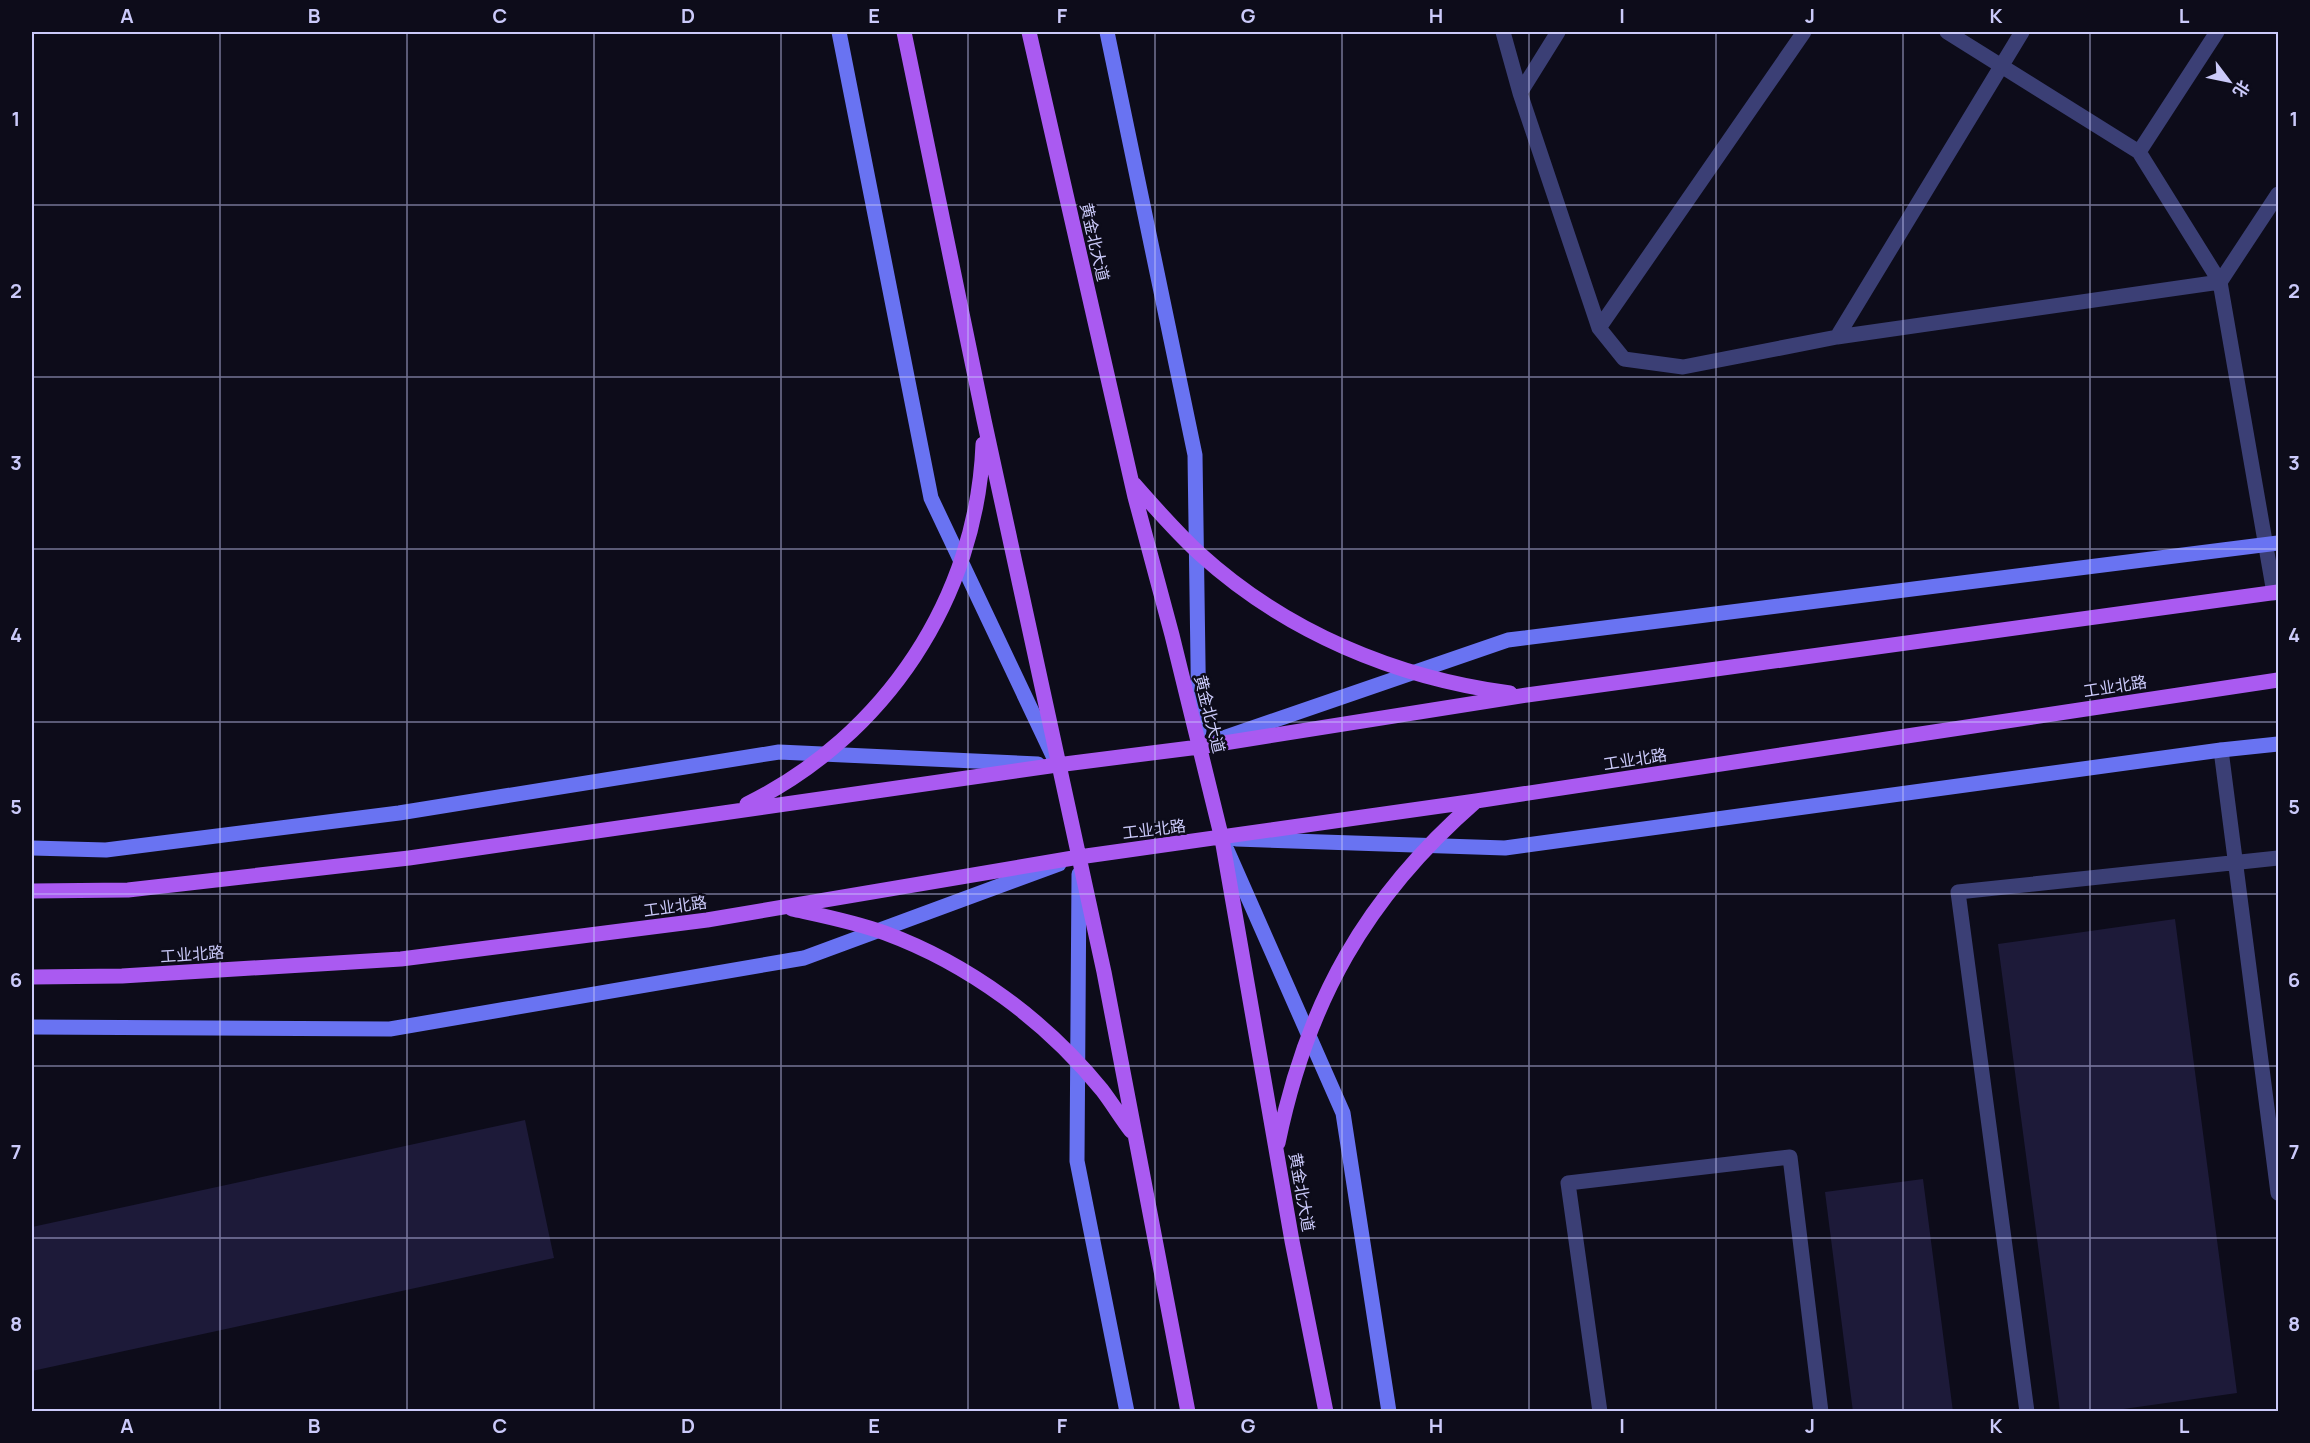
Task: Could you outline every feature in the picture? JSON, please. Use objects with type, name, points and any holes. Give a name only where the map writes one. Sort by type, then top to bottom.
[{"type":"main road","points":[[904,32],[1057,765],[1104,972],[1188,1412]]},
{"type":"main road","name":"黄金北大道","points":[[1029,32],[1131,481],[1222,838],[1276,1152],[1326,1412]]},
{"type":"main road","points":[[734,811],[774,791],[827,754],[878,706],[906,672],[950,594],[962,562],[976,508],[982,464],[984,420]]},
{"type":"main road","points":[[1131,481],[1196,550],[1242,588],[1285,616],[1330,641],[1412,673],[1477,688],[1527,695]]},
{"type":"main road","points":[[32,891],[128,890],[397,860],[1057,765],[1199,747],[1527,695],[2276,592]]},
{"type":"main road","name":"工业北路","points":[[32,977],[122,976],[402,959],[707,920],[1079,857],[1476,801],[2278,680]]},
{"type":"main road","points":[[1276,1152],[1288,1096],[1308,1034],[1326,991],[1353,941],[1380,903],[1440,832],[1476,801]]},
{"type":"main road","points":[[784,907],[836,918],[878,931],[935,955],[981,982],[1025,1013],[1078,1063],[1102,1090],[1134,1135]]},
{"type":"street","points":[[32,848],[118,848],[399,813],[779,752],[1057,765],[931,498],[839,32]]},
{"type":"street","points":[[1107,32],[1195,455],[1199,747],[1508,640],[2272,544]]},
{"type":"street","points":[[1503,32],[1520,93],[1599,328],[1624,359],[1683,367],[1837,337],[2220,282],[2278,195]]},
{"type":"street","points":[[1520,93],[1558,32]]},
{"type":"street","points":[[1599,328],[1804,32]]},
{"type":"street","points":[[1947,32],[2139,152],[2220,282],[2272,544],[2276,592]]},
{"type":"street","points":[[1837,337],[2022,32]]},
{"type":"street","points":[[2139,152],[2217,32]]},
{"type":"street","points":[[1389,1412],[1343,1113],[1222,838],[1505,848],[2278,744]]},
{"type":"street","points":[[2221,750],[2278,1193]]},
{"type":"street","points":[[32,1028],[390,1029],[804,958],[1079,857],[1077,1161],[1127,1412]]},
{"type":"street","points":[[2027,1412],[1958,892],[2278,858]]},
{"type":"street","points":[[1600,1412],[1568,1183],[1790,1157],[1821,1412]]},
{"type":"building","points":[[2175,919],[2237,1393],[2102,1412],[2060,1412],[1998,944]]},
{"type":"building","points":[[525,1120],[554,1258],[32,1371],[32,1227]]},
{"type":"building","points":[[1923,1179],[1953,1412],[1853,1412],[1825,1192]]}]
